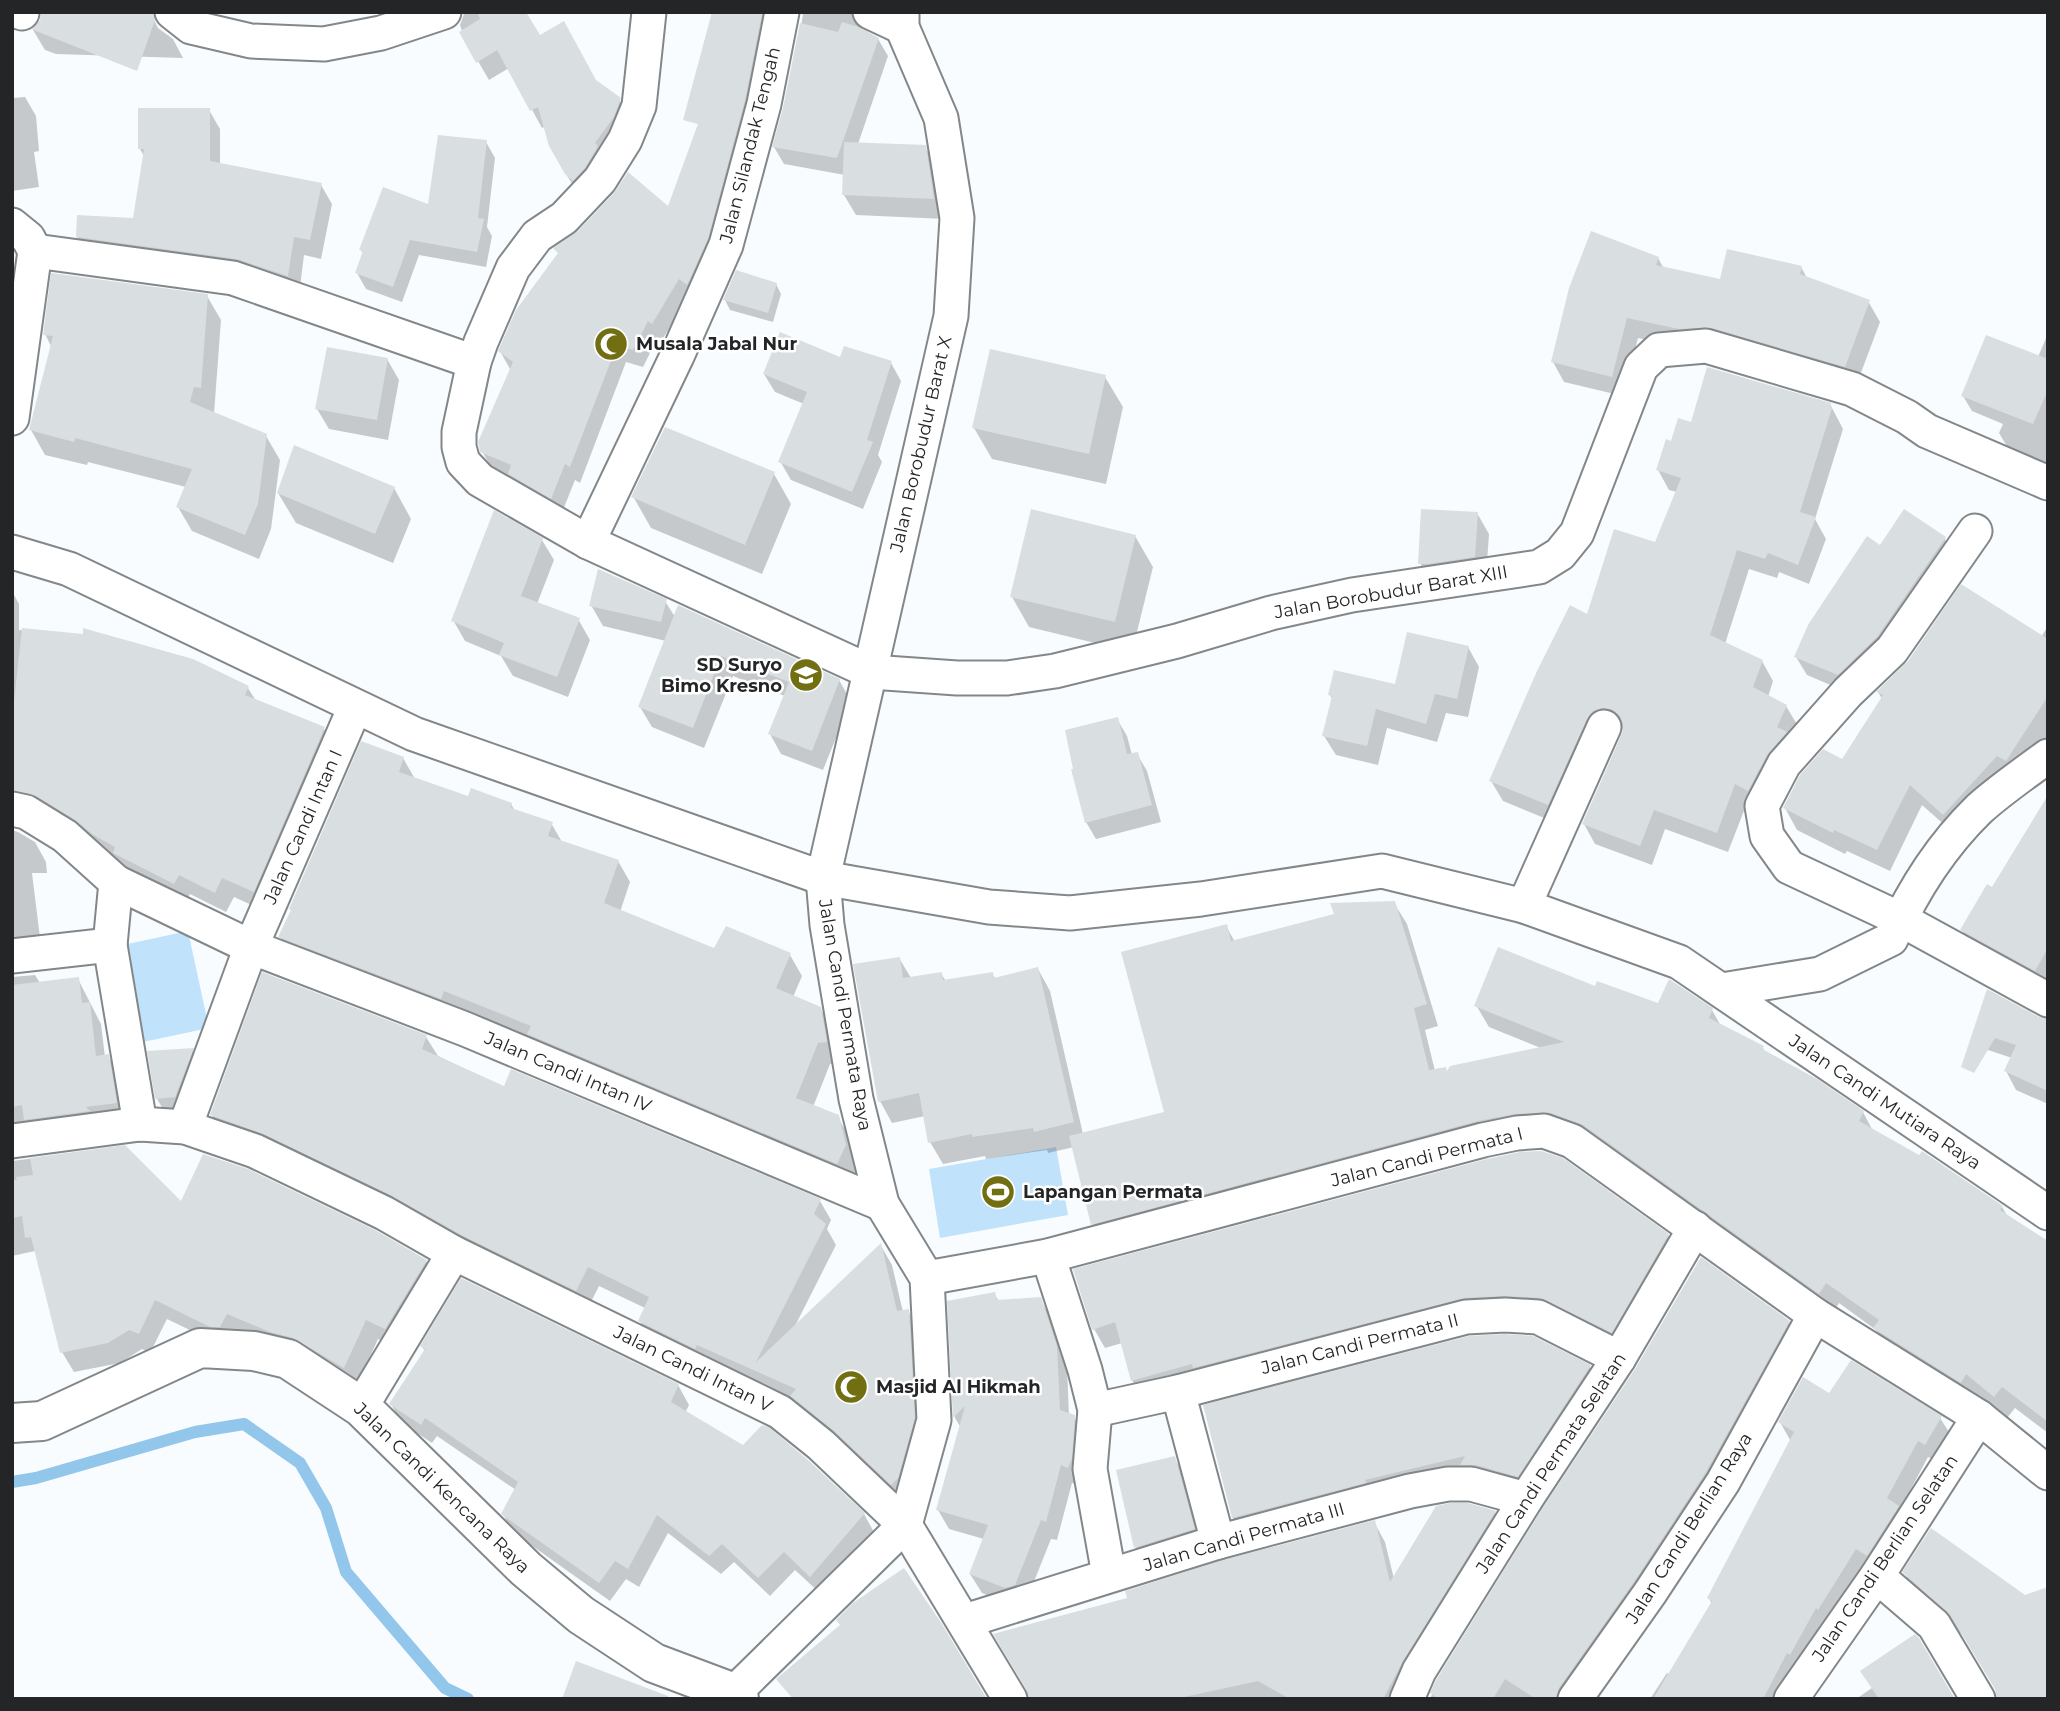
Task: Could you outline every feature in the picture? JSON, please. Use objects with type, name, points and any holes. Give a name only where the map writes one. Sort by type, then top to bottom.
[{"type":"street","points":[[172,12],[191,27],[251,41],[324,44],[378,23],[444,12]]},
{"type":"street","points":[[649,12],[639,106],[625,140],[600,180],[564,218],[537,236],[513,268],[474,362],[459,432],[463,462],[480,480],[588,542],[871,671]]},
{"type":"street","name":"Jalan Silandak Tengah","points":[[588,542],[677,356],[726,245],[764,104],[782,12]]},
{"type":"street","points":[[870,12],[902,20]]},
{"type":"street","name":"Jalan Borobudur Barat X","points":[[823,878],[951,316],[957,218],[941,118],[902,20]]},
{"type":"street","points":[[12,225],[28,238],[35,251],[12,418]]},
{"type":"street","points":[[35,251],[233,278],[474,362]]},
{"type":"street","name":"Jalan Borobudur Barat XIII","points":[[871,671],[957,678],[1007,678],[1055,671],[1177,641],[1271,613],[1352,595],[1539,567],[1560,554],[1577,533],[1641,367],[1659,350],[1706,346],[1852,389],[1907,417],[1927,431],[2048,483]]},
{"type":"street","points":[[1975,531],[1892,650],[1847,692],[1784,764],[1762,806],[1767,836],[1789,866],[1900,919],[2048,1000]]},
{"type":"street","name":"Jalan Candi Mutiara Raya","points":[[12,552],[69,569],[414,734],[823,878],[989,907],[1070,913],[1201,899],[1382,871],[1524,906],[1679,962],[2048,1213]]},
{"type":"street","name":"Jalan Candi Intan I","points":[[186,1127],[251,947],[355,706]]},
{"type":"street","points":[[1524,906],[1604,727]]},
{"type":"street","points":[[1722,990],[1820,974],[1891,939],[1932,867],[1955,835],[1980,808],[2048,756]]},
{"type":"street","points":[[12,809],[26,812],[65,836],[116,882],[251,947]]},
{"type":"street","name":"Jalan Candi Permata Raya","points":[[823,878],[827,925],[856,1099],[882,1204],[927,1278],[933,1420],[905,1525]]},
{"type":"street","points":[[116,882],[110,944],[139,1124]]},
{"type":"street","points":[[12,956],[110,944]]},
{"type":"street","name":"Jalan Candi Intan IV","points":[[251,947],[465,1029],[882,1204]]},
{"type":"street","name":"Jalan Candi Intan V","points":[[12,1141],[139,1124],[186,1127],[256,1151],[384,1213],[454,1253],[780,1412],[821,1445],[905,1525],[1010,1699]]},
{"type":"street","name":"Jalan Candi Permata I","points":[[927,1278],[1048,1255],[1483,1140],[1544,1131],[1572,1141],[1815,1315],[1979,1417],[2048,1473]]},
{"type":"street","name":"Jalan Candi Permata Selatan","points":[[1407,1699],[1419,1671],[1526,1499],[1619,1358],[1695,1228]]},
{"type":"street","points":[[361,1407],[454,1253]]},
{"type":"street","points":[[1048,1255],[1095,1410],[1090,1469],[1109,1575]]},
{"type":"street","name":"Jalan Candi Berlian Raya","points":[[1575,1699],[1650,1593],[1723,1482],[1815,1315]]},
{"type":"street","name":"Jalan Candi Permata II","points":[[1095,1410],[1178,1392],[1466,1317],[1538,1317],[1619,1358]]},
{"type":"street","name":"Jalan Candi Kencana Raya","points":[[12,1423],[41,1421],[200,1348],[254,1351],[288,1359],[361,1407],[526,1569],[581,1615],[654,1663],[736,1696]]},
{"type":"street","points":[[1178,1392],[1218,1542]]},
{"type":"street","name":"Jalan Candi Berlian Selatan","points":[[1791,1699],[1877,1576],[1979,1417]]},
{"type":"street","name":"Jalan Candi Permata III","points":[[965,1621],[1218,1542],[1410,1491],[1471,1483],[1526,1499]]},
{"type":"street","points":[[736,1696],[905,1525]]},
{"type":"street","points":[[1877,1576],[1934,1625],[1978,1699]]},
{"type":"shaded area","points":[[188,931],[209,1028],[143,1042],[123,945]]},
{"type":"shaded area","name":"Lapangan Permata","points":[[1056,1147],[1068,1215],[940,1238],[929,1169]]},
{"type":"building","points":[[41,12],[153,12],[155,20],[137,71],[31,29],[40,20]]},
{"type":"building","points":[[477,12],[526,12],[540,35],[564,21],[596,80],[621,98],[614,117],[595,143],[598,146],[585,168],[573,181],[565,174],[549,146],[538,107],[530,111],[497,50],[476,63],[459,32],[480,19]]},
{"type":"building","points":[[712,12],[762,14],[745,100],[708,239],[687,285],[679,279],[652,324],[648,321],[633,350],[617,345],[570,467],[565,464],[551,499],[508,474],[511,465],[480,452],[478,442],[513,362],[498,351],[516,310],[558,253],[553,248],[578,231],[614,193],[628,172],[668,206],[698,124],[683,120]]},
{"type":"building","points":[[842,22],[859,27],[879,38],[837,158],[772,147],[783,108],[800,23],[838,32]]},
{"type":"building","points":[[138,108],[210,108],[210,161],[322,183],[310,240],[294,237],[288,276],[236,259],[76,237],[77,215],[133,218],[144,149],[138,149]]},
{"type":"building","points":[[438,135],[487,140],[478,218],[484,219],[477,252],[410,240],[393,287],[355,273],[363,251],[359,250],[383,187],[428,204]]},
{"type":"building","points":[[844,142],[926,145],[934,199],[842,195]]},
{"type":"building","points":[[1591,231],[1659,257],[1656,265],[1720,279],[1727,249],[1802,266],[1800,274],[1870,300],[1845,367],[1711,328],[1679,329],[1627,318],[1612,377],[1551,362],[1569,288]]},
{"type":"building","points":[[736,270],[777,283],[768,313],[723,300]]},
{"type":"building","points":[[51,273],[208,294],[201,388],[194,387],[190,402],[267,434],[258,504],[245,535],[176,507],[192,469],[75,438],[74,442],[29,430],[53,336],[43,335]]},
{"type":"building","points":[[780,332],[840,357],[844,346],[892,361],[867,440],[873,442],[852,492],[778,462],[807,392],[763,374]]},
{"type":"building","points":[[1986,335],[2048,359],[2048,390],[2033,424],[1961,396]]},
{"type":"building","points":[[327,347],[388,358],[377,420],[315,409]]},
{"type":"building","points":[[990,349],[1106,375],[1089,454],[972,428]]},
{"type":"building","points":[[1707,367],[1831,403],[1832,408],[1800,512],[1816,517],[1798,565],[1768,553],[1765,559],[1737,550],[1710,635],[1763,660],[1753,687],[1787,705],[1777,727],[1787,732],[1767,755],[1748,791],[1735,784],[1717,833],[1654,810],[1640,846],[1582,824],[1622,734],[1620,716],[1611,709],[1593,711],[1587,719],[1548,805],[1489,781],[1537,671],[1570,605],[1587,614],[1614,529],[1655,542],[1681,478],[1656,470],[1666,439],[1671,441],[1678,418],[1691,422]]},
{"type":"building","points":[[665,427],[775,472],[745,545],[631,497]]},
{"type":"building","points":[[294,445],[395,487],[375,534],[277,493]]},
{"type":"building","points":[[1031,509],[1136,535],[1115,622],[1010,597]]},
{"type":"building","points":[[1421,509],[1478,512],[1475,557],[1418,564]]},
{"type":"building","points":[[1904,509],[1946,537],[1877,637],[1838,675],[1794,657],[1808,625],[1867,536],[1880,545]]},
{"type":"building","points":[[494,510],[543,538],[521,596],[580,618],[557,677],[499,655],[504,643],[451,621]]},
{"type":"building","points":[[598,569],[667,599],[661,622],[589,606]]},
{"type":"building","points":[[1961,584],[2048,639],[2048,696],[2006,761],[1997,756],[1943,815],[1910,785],[1877,850],[1834,830],[1833,833],[1783,808],[1800,775],[1823,749],[1842,759],[1883,695],[1876,692],[1908,661]]},
{"type":"building","name":"SD Suryo Bimo Kresno","points":[[678,605],[840,679],[812,751],[768,734],[789,682],[721,656],[693,728],[638,707]]},
{"type":"building","points":[[22,628],[83,634],[83,628],[193,659],[249,686],[245,695],[325,727],[254,892],[222,878],[215,893],[179,875],[174,884],[113,853],[115,847],[36,796],[12,790],[12,720]]},
{"type":"building","points":[[1407,632],[1469,646],[1457,699],[1435,694],[1426,724],[1376,709],[1367,746],[1322,736],[1332,696],[1328,695],[1334,670],[1395,684]]},
{"type":"building","points":[[1118,717],[1127,754],[1138,752],[1152,805],[1085,823],[1071,769],[1065,730]]},
{"type":"building","points":[[361,741],[404,757],[399,772],[468,796],[471,788],[512,803],[511,808],[553,822],[548,836],[619,860],[604,903],[714,948],[726,926],[791,953],[776,988],[821,1007],[827,1042],[818,1043],[796,1098],[839,1115],[846,1145],[837,1164],[527,1034],[531,1026],[444,991],[441,999],[278,937]]},
{"type":"building","points":[[2048,795],[2048,948],[2035,971],[1960,930],[1987,884],[1992,887]]},
{"type":"building","points":[[1395,901],[1427,1004],[1414,1008],[1429,1070],[1446,1067],[1447,1071],[1450,1066],[1564,1042],[1474,1006],[1498,947],[1595,986],[1597,981],[1658,1003],[1669,979],[1713,1008],[1709,1018],[1764,1046],[1762,1049],[1817,1079],[1864,1111],[1859,1121],[1919,1155],[1922,1151],[2003,1206],[2000,1210],[2048,1241],[2048,1422],[2002,1387],[1994,1397],[1966,1374],[1961,1383],[1873,1328],[1879,1320],[1826,1283],[1819,1294],[1583,1125],[1550,1113],[1515,1114],[1478,1121],[1091,1225],[1069,1136],[1164,1112],[1121,952],[1227,924],[1231,941],[1334,914],[1330,903]]},
{"type":"building","points":[[900,957],[903,978],[942,972],[943,980],[993,972],[994,978],[1038,967],[1074,1122],[1034,1132],[1033,1128],[972,1137],[972,1134],[928,1143],[919,1093],[878,1102],[853,964]]},
{"type":"building","points":[[262,972],[427,1035],[422,1049],[504,1086],[511,1069],[821,1199],[814,1214],[826,1224],[756,1362],[881,1243],[897,1311],[909,1309],[915,1418],[898,1478],[891,1485],[834,1431],[790,1396],[796,1389],[697,1345],[695,1349],[638,1321],[649,1297],[588,1267],[576,1291],[463,1236],[392,1196],[263,1134],[210,1115]]},
{"type":"building","points":[[79,977],[82,1003],[90,1002],[96,1056],[109,1054],[117,1103],[86,1107],[90,1111],[24,1120],[22,1105],[12,1107],[12,985]]},
{"type":"building","points":[[1987,989],[2039,1017],[2048,1019],[2048,1091],[2004,1071],[2016,1045],[1995,1038],[1974,1073],[1961,1067]]},
{"type":"building","points":[[194,1048],[175,1097],[155,1099],[147,1051]]},
{"type":"building","points":[[125,1145],[181,1201],[203,1154],[248,1169],[375,1230],[427,1260],[385,1329],[366,1320],[344,1368],[293,1338],[270,1332],[227,1314],[220,1327],[210,1327],[155,1300],[139,1334],[129,1330],[108,1343],[60,1353],[31,1237],[25,1238],[22,1216],[12,1218],[12,1180],[33,1175],[30,1158]]},
{"type":"building","points":[[1541,1151],[1563,1158],[1669,1234],[1612,1333],[1540,1298],[1465,1298],[1193,1368],[1192,1364],[1131,1381],[1115,1322],[1092,1330],[1073,1269],[1487,1159]]},
{"type":"building","points":[[1701,1257],[1790,1321],[1706,1472],[1634,1582],[1559,1688],[1556,1699],[1536,1699],[1505,1679],[1493,1699],[1439,1699],[1430,1693],[1436,1680],[1542,1509],[1635,1369]]},
{"type":"building","points":[[461,1278],[679,1384],[671,1402],[743,1445],[762,1425],[770,1428],[865,1513],[810,1577],[784,1552],[758,1578],[722,1544],[709,1556],[657,1515],[628,1569],[615,1561],[599,1583],[501,1514],[518,1482],[425,1418],[421,1425],[389,1404],[425,1349],[420,1346]]},
{"type":"building","points":[[995,1292],[997,1300],[1041,1297],[1057,1346],[1060,1410],[1075,1415],[1072,1458],[1068,1468],[1061,1465],[1046,1522],[1041,1520],[1015,1585],[1005,1588],[969,1574],[988,1525],[936,1510],[965,1406],[953,1418],[947,1301]]},
{"type":"building","points":[[1469,1336],[1533,1336],[1591,1365],[1518,1477],[1476,1465],[1460,1465],[1465,1456],[1365,1480],[1366,1483],[1232,1518],[1203,1405]]},
{"type":"building","points":[[1851,1360],[1942,1416],[1925,1445],[1918,1441],[1887,1498],[1899,1506],[1867,1556],[1856,1549],[1818,1610],[1816,1608],[1790,1655],[1787,1653],[1763,1699],[1653,1699],[1712,1601],[1707,1598],[1794,1432],[1778,1422],[1803,1377],[1829,1393]]},
{"type":"building","points":[[1175,1456],[1195,1529],[1134,1548],[1116,1470]]},
{"type":"building","points":[[1468,1503],[1496,1511],[1403,1661],[1383,1699],[1290,1699],[1258,1681],[1175,1699],[1029,1699],[1026,1689],[993,1634],[1127,1598],[1125,1591],[1223,1560],[1375,1520],[1390,1582],[1436,1506]]},
{"type":"building","points":[[1931,1528],[2025,1595],[2048,1587],[2048,1699],[1997,1699],[1995,1689],[1950,1615],[1902,1572]]},
{"type":"building","points":[[904,1568],[942,1624],[987,1699],[793,1699],[776,1679],[840,1625],[836,1620],[853,1603]]},
{"type":"building","points":[[1915,1634],[1955,1699],[1879,1699],[1860,1671]]},
{"type":"building","points":[[576,1661],[668,1696],[667,1699],[562,1699]]},
{"type":"waterway","points":[[12,1482],[36,1478],[195,1432],[244,1424],[300,1463],[326,1508],[346,1572],[445,1688],[468,1699]]},
{"type":"place","name":"Musala Jabal Nur","points":[[611,344]]},
{"type":"place","name":"SD Suryo Bimo Kresno","points":[[806,675]]},
{"type":"place","name":"Lapangan Permata","points":[[998,1192]]},
{"type":"place","name":"Masjid Al Hikmah","points":[[851,1387]]}]
